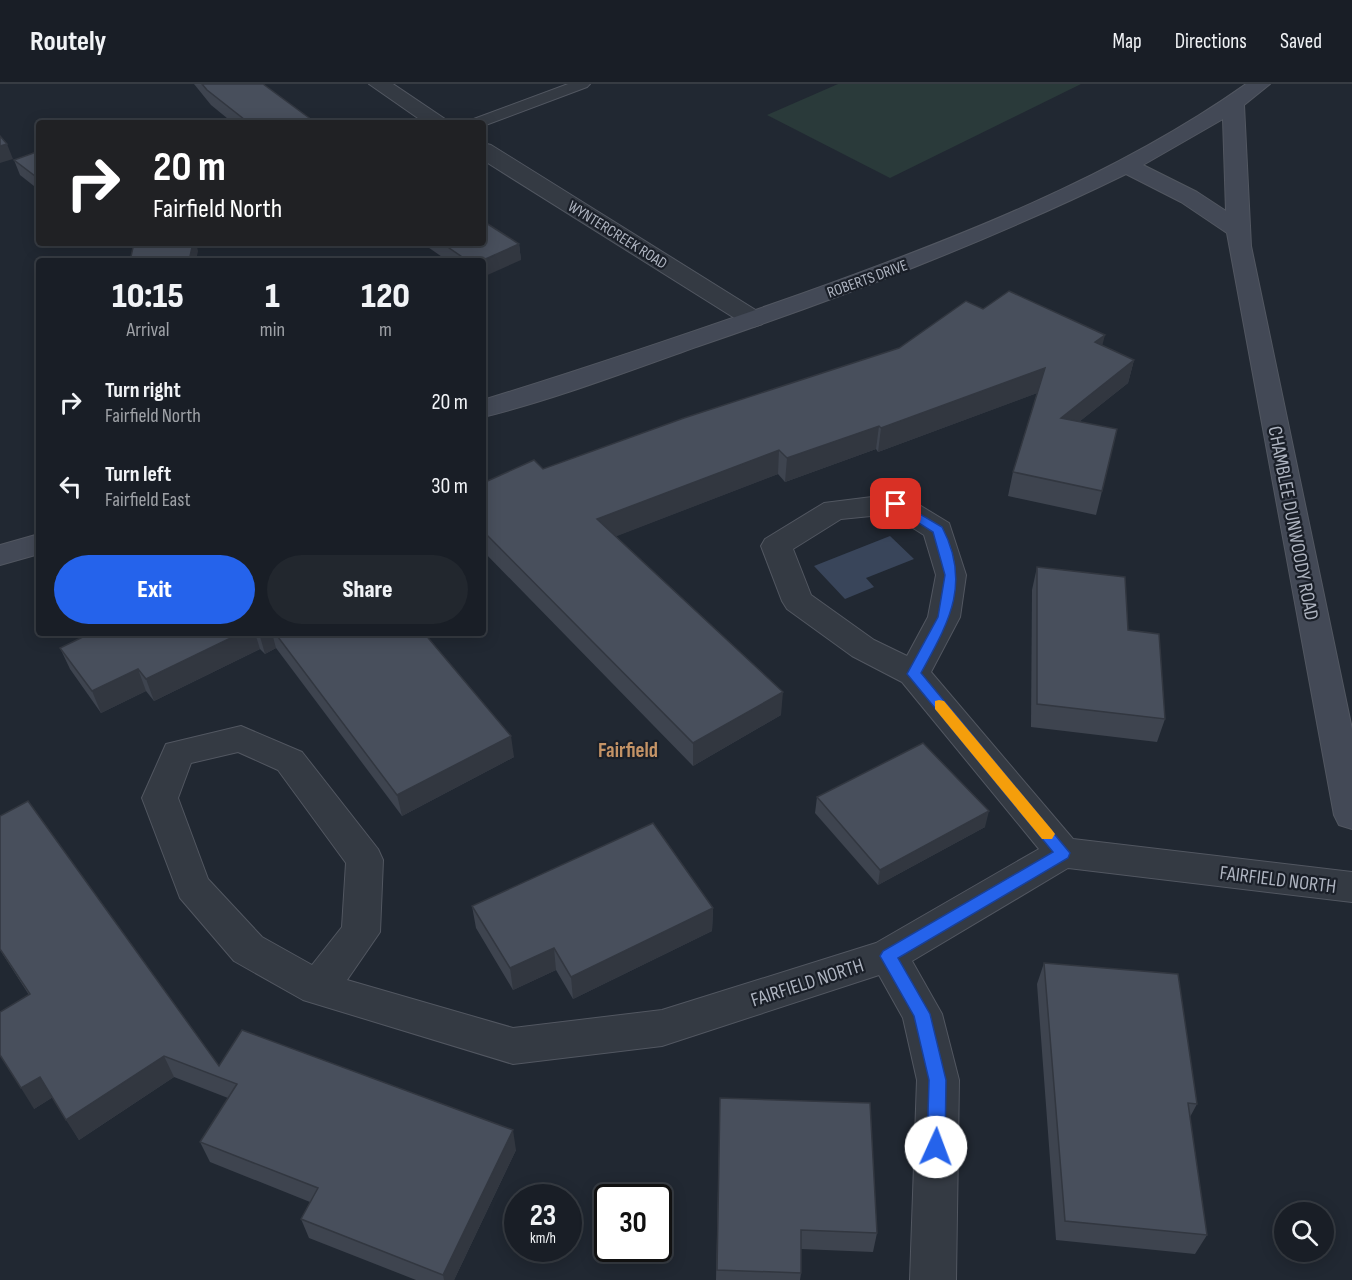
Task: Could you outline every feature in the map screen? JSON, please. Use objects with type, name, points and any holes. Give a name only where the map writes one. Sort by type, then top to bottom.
[{"type":"street","points":[[379,84],[435,120]]},
{"type":"street","points":[[1233,104],[1260,84]]},
{"type":"street","name":"ROBERTS DRIVE","points":[[486,408],[603,372],[892,270],[1008,222],[1126,165],[1233,104]]},
{"type":"street","name":"CHAMBLEE DUNWOODY ROAD","points":[[1233,104],[1242,258],[1352,815]]},
{"type":"street","name":"WYNTERCREEK ROAD","points":[[486,152],[753,319]]},
{"type":"street","points":[[1126,165],[1189,197],[1239,231]]},
{"type":"street","points":[[914,674],[944,617],[951,575],[938,530],[896,504],[834,510],[776,546],[798,602],[863,648],[914,674],[1063,853]]},
{"type":"street","points":[[0,555],[36,545]]},
{"type":"street","name":"FAIRFIELD NORTH","points":[[317,988],[362,932],[365,860],[290,761],[241,739],[178,753],[160,798],[193,887],[249,949],[317,988],[513,1046],[662,1028],[888,956],[1063,853],[1352,887]]},
{"type":"street","points":[[888,956],[922,1014],[938,1080],[933,1280]]},
{"type":"lane","points":[[485,120],[582,84]]},
{"type":"shaded area","points":[[838,84],[1081,84],[890,178],[767,115]]},
{"type":"water","points":[[890,536],[914,559],[866,578],[874,587],[845,599],[814,566]]},
{"type":"building","points":[[202,84],[263,84],[312,120],[245,120]]},
{"type":"building","points":[[0,136],[7,144],[0,146]]},
{"type":"building","points":[[36,152],[36,177],[14,160]]},
{"type":"building","points":[[486,223],[519,244],[486,259],[464,258],[446,246],[486,246]]},
{"type":"building","points":[[133,246],[192,246],[190,258],[131,258]]},
{"type":"building","points":[[1009,291],[1105,335],[1095,342],[1134,360],[1061,418],[1117,429],[1102,491],[1013,472],[1045,368],[881,428],[879,426],[787,458],[779,450],[597,519],[783,692],[693,743],[486,534],[486,482],[534,460],[543,469],[684,418],[899,348],[966,301],[983,309]]},
{"type":"building","points":[[1037,567],[1125,577],[1128,630],[1159,634],[1165,719],[1037,704]]},
{"type":"building","points":[[85,636],[235,636],[146,679],[138,669],[92,691],[60,648]]},
{"type":"building","points":[[277,636],[427,636],[511,736],[397,795]]},
{"type":"building","points":[[923,743],[989,811],[880,870],[817,797]]},
{"type":"building","points":[[28,801],[219,1066],[242,1030],[513,1130],[443,1275],[301,1219],[318,1188],[200,1142],[237,1084],[164,1056],[66,1120],[40,1077],[21,1088],[0,1055],[0,1012],[30,994],[0,949],[0,816]]},
{"type":"building","points":[[653,823],[713,908],[571,977],[554,948],[510,968],[472,906]]},
{"type":"building","points":[[1044,963],[1178,974],[1197,1104],[1188,1103],[1207,1235],[1065,1221]]},
{"type":"building","points":[[720,1098],[870,1103],[877,1233],[801,1230],[801,1273],[717,1270]]},
{"type":"slow traffic","points":[[939,705],[1047,834]]},
{"type":"district","name":"Fairfield","points":[[628,750]]},
{"type":"route","points":[[896,504],[938,530],[951,575],[944,617],[914,674],[1063,853],[888,956],[922,1014],[938,1080],[936,1147]]}]
